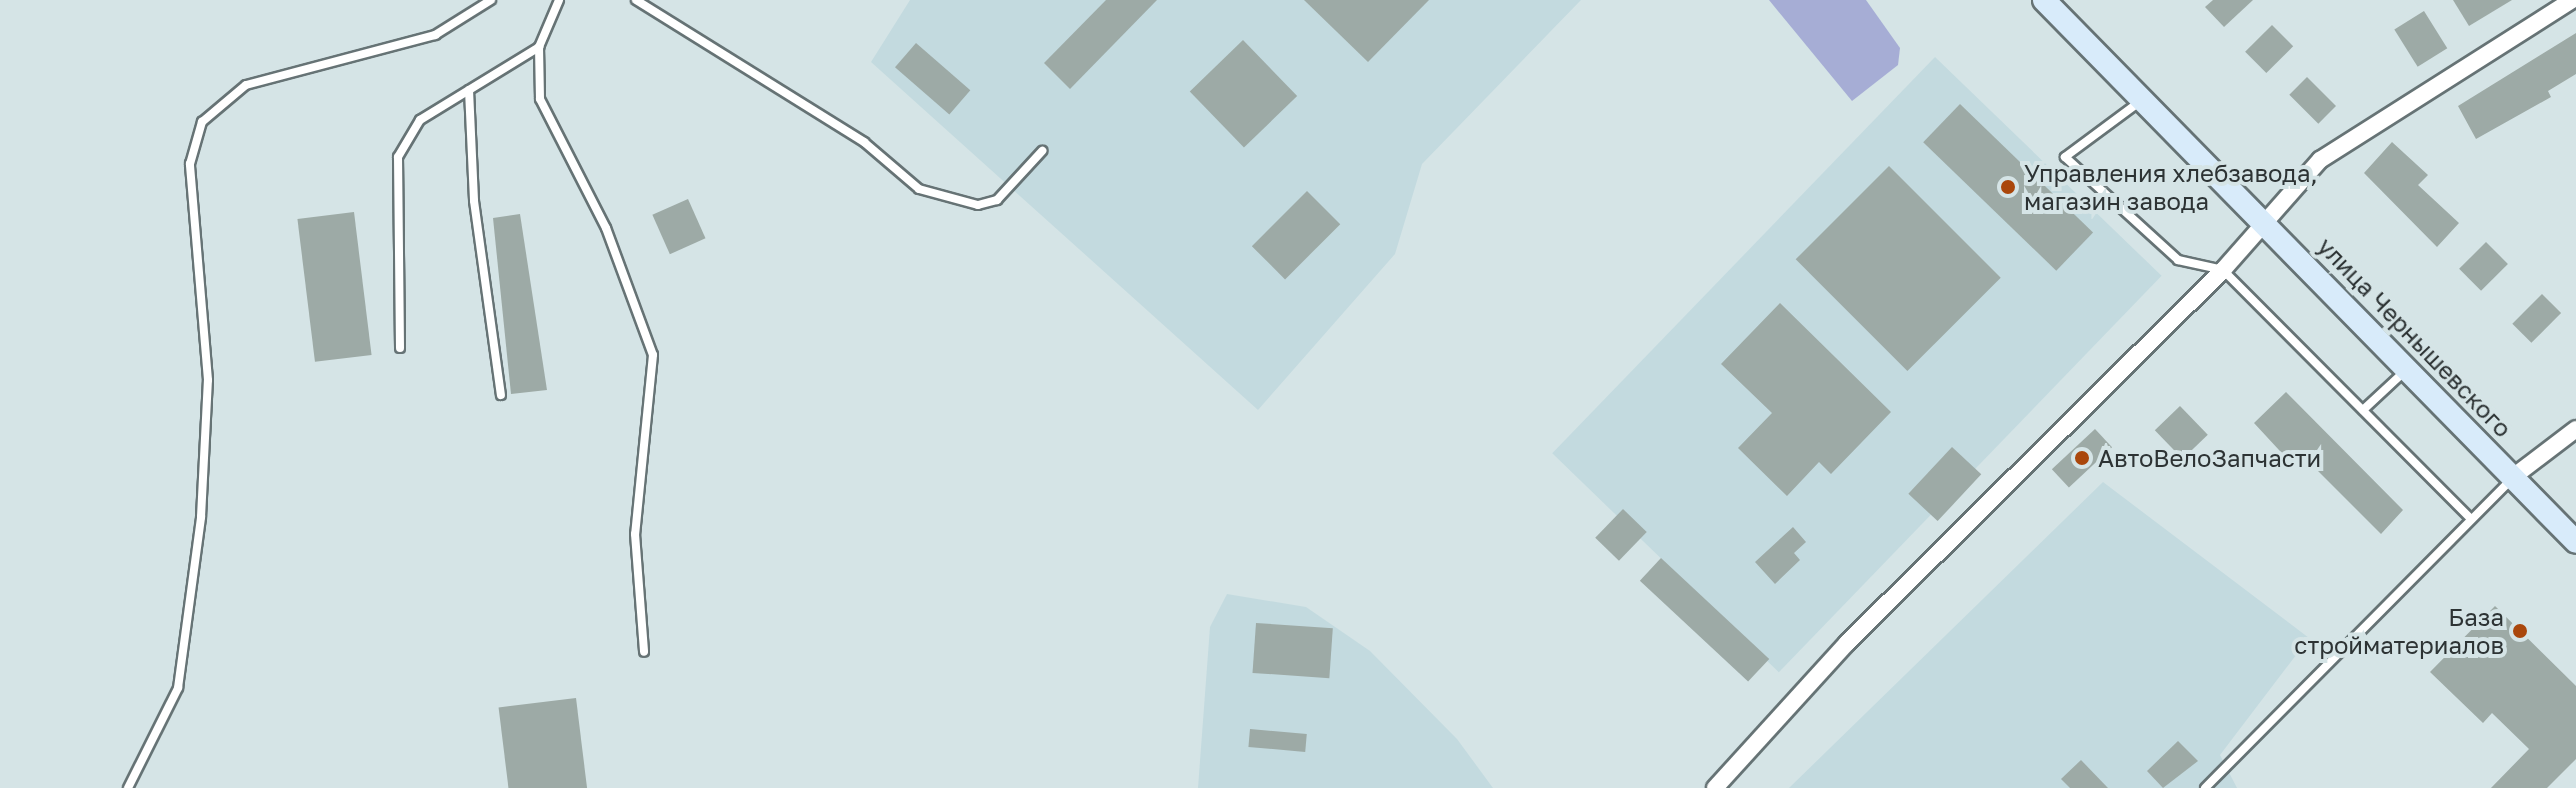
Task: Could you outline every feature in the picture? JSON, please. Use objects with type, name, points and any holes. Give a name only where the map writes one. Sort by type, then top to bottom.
[{"type":"main road","name":"улица Чернышевского","points":[[2044,0],[2268,222],[2576,542]]},
{"type":"street","points":[[1715,788],[1847,643],[2223,270],[2320,160],[2572,0]]},
{"type":"street","points":[[2513,477],[2576,429]]},
{"type":"lane","points":[[128,788],[178,688],[201,517],[208,380],[190,164],[202,122],[246,85],[435,35],[491,0]]},
{"type":"lane","points":[[559,0],[539,47],[540,99],[606,228],[653,355],[635,534],[644,652]]},
{"type":"lane","points":[[636,0],[864,142],[919,189],[978,205],[997,200],[1042,151]]},
{"type":"lane","points":[[400,348],[398,157],[420,120],[539,47]]},
{"type":"lane","points":[[469,90],[474,201],[501,395]]},
{"type":"lane","points":[[2143,99],[2065,157],[2178,260],[2223,270],[2469,517]]},
{"type":"lane","points":[[2363,410],[2409,366]]},
{"type":"lane","points":[[2205,788],[2469,517],[2513,477]]},
{"type":"shaded area","points":[[910,0],[1581,0],[1422,164],[1395,254],[1258,410],[871,62]]},
{"type":"shaded area","points":[[1935,57],[2162,276],[1779,672],[1552,453]]},
{"type":"shaded area","points":[[2103,482],[2309,638],[2220,755],[2237,788],[1789,788]]},
{"type":"shaded area","points":[[1227,594],[1306,607],[1370,651],[1457,739],[1493,788],[1198,788],[1210,627]]},
{"type":"water","points":[[1769,0],[1866,0],[1900,48],[1898,65],[1852,101]]},
{"type":"building","points":[[1106,0],[1157,0],[1070,89],[1044,63]]},
{"type":"building","points":[[1304,0],[1429,0],[1368,62]]},
{"type":"building","points":[[2213,0],[2253,0],[2224,27],[2205,7]]},
{"type":"building","points":[[2453,0],[2512,0],[2469,26]]},
{"type":"building","points":[[2424,11],[2447,48],[2418,67],[2394,30]]},
{"type":"building","points":[[2272,25],[2293,46],[2266,73],[2245,52]]},
{"type":"building","points":[[2576,33],[2576,74],[2548,91],[2551,97],[2476,139],[2458,106]]},
{"type":"building","points":[[1243,40],[1297,96],[1244,148],[1190,91]]},
{"type":"building","points":[[916,43],[970,90],[949,114],[895,67]]},
{"type":"building","points":[[2307,77],[2336,106],[2318,124],[2289,95]]},
{"type":"building","name":"Управления хлебзавода, магазин завода","points":[[1960,104],[2093,233],[2056,271],[1923,142]]},
{"type":"building","points":[[2392,142],[2428,175],[2418,185],[2459,223],[2437,247],[2364,173]]},
{"type":"building","points":[[1889,166],[2001,278],[1907,371],[1796,259]]},
{"type":"building","points":[[1307,191],[1340,224],[1285,279],[1252,246]]},
{"type":"building","points":[[688,199],[705,238],[670,254],[652,215]]},
{"type":"building","points":[[354,212],[372,355],[315,362],[297,219]]},
{"type":"building","points":[[520,214],[547,390],[511,394],[493,218]]},
{"type":"building","points":[[2486,242],[2508,264],[2481,291],[2459,269]]},
{"type":"building","points":[[2542,294],[2561,313],[2531,343],[2512,324]]},
{"type":"building","points":[[1780,303],[1891,412],[1831,474],[1819,462],[1787,496],[1738,448],[1772,413],[1721,364]]},
{"type":"building","points":[[2286,392],[2403,510],[2381,534],[2300,453],[2290,462],[2254,423]]},
{"type":"building","points":[[2180,406],[2208,435],[2183,459],[2155,430]]},
{"type":"building","name":"АвтоВелоЗапчасти","points":[[2095,429],[2112,447],[2069,488],[2052,469]]},
{"type":"building","points":[[1952,447],[1981,474],[1938,521],[1908,494]]},
{"type":"building","points":[[1623,509],[1647,532],[1619,561],[1595,538]]},
{"type":"building","points":[[1793,527],[1806,542],[1794,553],[1800,560],[1775,584],[1755,562]]},
{"type":"building","points":[[1661,558],[1769,659],[1748,682],[1640,581]]},
{"type":"building","points":[[2495,606],[2576,686],[2576,759],[2547,788],[2491,788],[2529,749],[2492,713],[2483,723],[2430,672]]},
{"type":"building","points":[[1256,623],[1333,628],[1329,678],[1253,673]]},
{"type":"building","points":[[576,698],[587,788],[508,788],[499,708]]},
{"type":"building","points":[[1250,729],[1307,734],[1305,752],[1248,747]]},
{"type":"building","points":[[2178,741],[2198,761],[2163,788],[2147,771]]},
{"type":"building","points":[[2081,760],[2108,788],[2070,788],[2061,779]]},
{"type":"place","name":"Управления хлебзавода, магазин завода","points":[[2008,187]]},
{"type":"place","name":"АвтоВелоЗапчасти","points":[[2082,458]]},
{"type":"place","name":"База стройматериалов","points":[[2520,631]]}]
